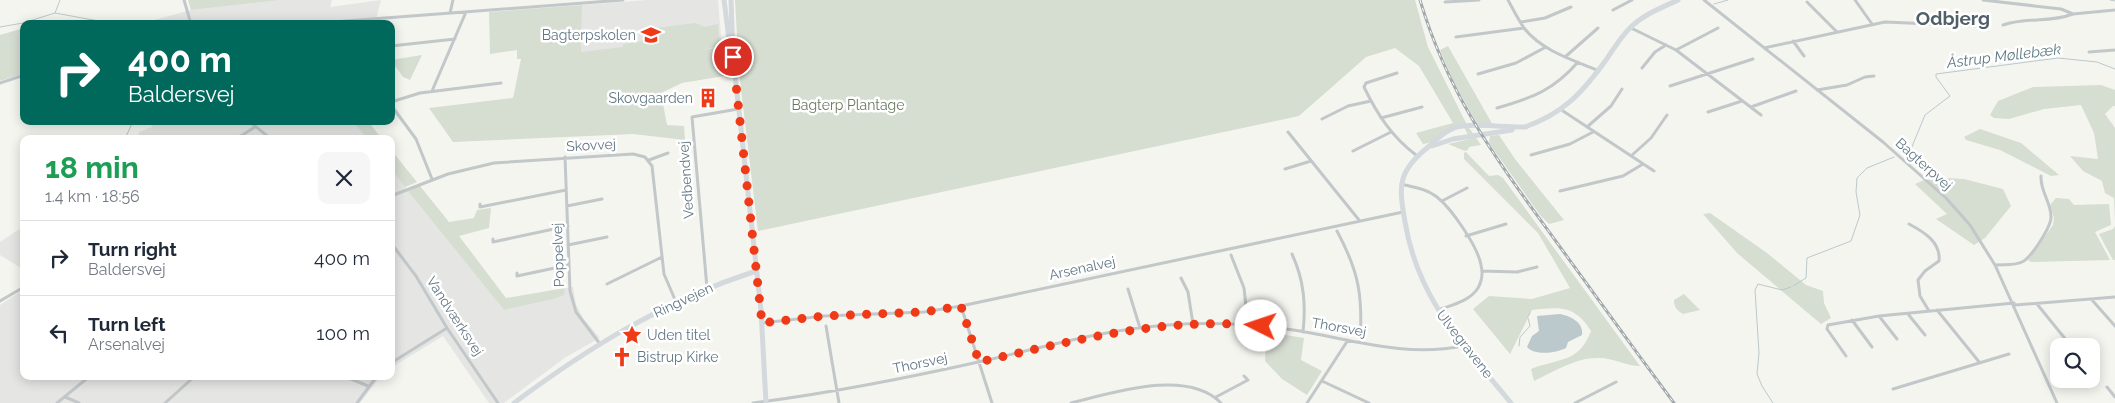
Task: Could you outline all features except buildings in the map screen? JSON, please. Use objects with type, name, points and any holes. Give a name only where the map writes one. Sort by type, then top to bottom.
[{"type":"street","points":[[184,0],[190,20]]},
{"type":"street","points":[[450,13],[453,0]]},
{"type":"street","points":[[364,20],[574,2],[623,0]]},
{"type":"street","points":[[724,0],[733,57],[762,323],[766,402]]},
{"type":"street","points":[[731,0],[733,57]]},
{"type":"street","points":[[1444,2],[1479,0]]},
{"type":"street","points":[[1508,0],[1524,28],[1546,47],[1599,71]]},
{"type":"street","points":[[1613,10],[1632,0]]},
{"type":"street","points":[[1664,0],[1670,4]]},
{"type":"street","name":"Ulvegravene","points":[[1429,147],[1452,139],[1491,134],[1526,126],[1540,122],[1562,111],[1584,91],[1630,28],[1650,13],[1678,0]]},
{"type":"street","name":"Bagterpvej","points":[[1704,0],[1931,183],[1970,225],[1995,265],[2057,403]]},
{"type":"street","points":[[1855,0],[1872,24]]},
{"type":"street","points":[[1983,0],[2061,9],[2073,14]]},
{"type":"street","points":[[1807,2],[1836,31]]},
{"type":"street","points":[[1521,22],[1545,18],[1571,7]]},
{"type":"street","points":[[2003,25],[2025,20],[2061,19],[2073,14],[2115,10]]},
{"type":"street","points":[[432,91],[466,12]]},
{"type":"street","points":[[1764,48],[1872,24],[1893,22],[1977,26],[1981,25],[1982,20]]},
{"type":"street","points":[[2001,20],[2007,23]]},
{"type":"street","points":[[1456,37],[1524,28]]},
{"type":"street","points":[[1565,57],[1598,28]]},
{"type":"street","points":[[1630,28],[1676,50],[1761,115]]},
{"type":"street","points":[[1676,50],[1718,28]]},
{"type":"street","points":[[395,46],[455,39]]},
{"type":"street","points":[[1793,41],[1800,47],[1804,56]]},
{"type":"street","points":[[1642,68],[1655,52],[1666,44]]},
{"type":"street","points":[[1478,74],[1516,63],[1546,47]]},
{"type":"street","points":[[2089,52],[2092,50],[2115,50]]},
{"type":"street","points":[[1670,86],[1706,72],[1753,59]]},
{"type":"street","points":[[1497,108],[1528,99],[1548,90],[1566,76],[1578,62]]},
{"type":"street","points":[[1396,73],[1364,85],[1371,101],[1391,132],[1403,146],[1416,155]]},
{"type":"street","points":[[0,82],[20,76]]},
{"type":"street","points":[[1817,90],[1847,85],[1865,77],[1874,76]]},
{"type":"street","points":[[395,102],[411,95],[432,91],[501,83]]},
{"type":"street","points":[[1587,127],[1611,106],[1622,89]]},
{"type":"street","points":[[1750,107],[1796,91]]},
{"type":"street","points":[[1322,120],[1348,106],[1371,101]]},
{"type":"street","points":[[1708,112],[1743,101]]},
{"type":"street","points":[[1381,118],[1422,107]]},
{"type":"street","points":[[395,109],[417,138],[427,160],[432,179]]},
{"type":"street","name":"Vedbendvej","points":[[707,288],[692,117],[738,109]]},
{"type":"street","points":[[1562,111],[1654,171]]},
{"type":"street","points":[[1631,156],[1651,138],[1667,115]]},
{"type":"street","name":"Ulvegravene","points":[[1511,403],[1464,346],[1437,310],[1425,289],[1414,261],[1403,212],[1401,184],[1404,172],[1416,155],[1429,147],[1446,132],[1463,126],[1526,126]]},
{"type":"street","points":[[242,135],[255,127],[266,135]]},
{"type":"street","points":[[1288,132],[1359,220]]},
{"type":"street","points":[[1352,151],[1391,132]]},
{"type":"street","points":[[1531,156],[1570,144],[1593,132]]},
{"type":"street","points":[[668,153],[649,160],[652,166],[666,281],[676,302]]},
{"type":"street","name":"Skovvej","points":[[395,194],[432,179],[494,163],[633,154],[649,160]]},
{"type":"street","name":"Poppelvej","points":[[566,158],[570,291],[576,312],[600,344]]},
{"type":"street","points":[[1285,169],[1312,161]]},
{"type":"street","points":[[1560,191],[1622,176],[1643,164]]},
{"type":"street","points":[[1995,265],[2014,263],[2026,259],[2051,223],[2051,215],[2039,185],[2041,176]]},
{"type":"street","points":[[1401,184],[1430,192],[1442,201],[1478,256],[1482,280],[1473,294],[1457,303],[1437,310]]},
{"type":"street","points":[[1442,201],[1467,188]]},
{"type":"street","points":[[480,204],[480,207],[566,190]]},
{"type":"street","points":[[567,206],[602,198]]},
{"type":"street","name":"Arsenalvej","points":[[762,323],[824,316],[924,312],[961,306],[1403,212]]},
{"type":"street","points":[[1466,236],[1506,224]]},
{"type":"street","points":[[1909,224],[1929,236],[1940,252],[1939,261],[1922,273],[1918,284],[1920,297],[1929,311]]},
{"type":"street","points":[[493,239],[493,242],[568,226]]},
{"type":"street","points":[[1337,231],[1359,279],[1362,308],[1360,342]]},
{"type":"street","points":[[568,245],[607,237]]},
{"type":"street","name":"Vandværksvej","points":[[395,248],[416,276],[447,328],[498,403]]},
{"type":"street","points":[[1231,254],[1242,278],[1248,307],[1248,325]]},
{"type":"street","points":[[1292,254],[1300,271],[1306,297],[1303,332]]},
{"type":"street","points":[[607,284],[662,257]]},
{"type":"street","points":[[517,273],[517,276],[569,265]]},
{"type":"street","points":[[1482,271],[1517,272],[1537,267]]},
{"type":"street","name":"Ringvejen","points":[[514,403],[560,369],[600,344],[676,302],[707,288],[756,271]]},
{"type":"street","points":[[1181,278],[1188,292],[1193,324]]},
{"type":"street","points":[[0,301],[20,289]]},
{"type":"street","points":[[1128,289],[1140,328]]},
{"type":"street","points":[[1846,356],[1826,326],[1851,320],[1937,310],[2115,297]]},
{"type":"street","points":[[2092,299],[2115,326]]},
{"type":"street","points":[[2037,304],[2065,338]]},
{"type":"street","points":[[961,306],[992,403]]},
{"type":"street","points":[[1937,310],[1980,363]]},
{"type":"street","points":[[1908,313],[1925,335]]},
{"type":"street","points":[[1879,316],[1897,339]]},
{"type":"street","points":[[1851,320],[1872,347]]},
{"type":"street","name":"Thorsvej","points":[[753,403],[839,390],[1140,328],[1193,324],[1248,325],[1303,332],[1414,351],[1440,351],[1464,346]]},
{"type":"street","points":[[826,326],[839,390],[839,403]]},
{"type":"street","points":[[395,360],[447,328]]},
{"type":"street","points":[[1307,403],[1348,340]]},
{"type":"street","points":[[1893,389],[2009,354]]},
{"type":"street","points":[[1216,397],[1248,380],[1244,376]]},
{"type":"street","points":[[57,403],[85,380]]},
{"type":"street","points":[[165,403],[191,380]]},
{"type":"street","points":[[354,380],[368,386]]},
{"type":"street","points":[[357,403],[373,380]]},
{"type":"street","points":[[1322,381],[1369,403]]},
{"type":"street","points":[[1575,403],[1616,382]]},
{"type":"street","points":[[1071,403],[1124,392],[1184,385],[1201,388],[1216,397],[1221,403]]},
{"type":"street","points":[[2107,387],[2115,398]]},
{"type":"street","points":[[65,396],[80,403]]},
{"type":"shaded area","points":[[281,0],[332,0],[330,7],[381,0],[376,20],[154,20],[191,10]]},
{"type":"shaded area","name":"Bagterpskolen","points":[[647,0],[718,0],[722,47],[627,60],[580,52],[582,5]]},
{"type":"shaded area","points":[[151,125],[356,125],[364,135],[139,135],[139,132],[152,127]]},
{"type":"shaded area","points":[[395,174],[504,310],[563,295],[565,288],[573,287],[576,304],[583,318],[600,338],[566,357],[504,403],[489,403],[443,336],[395,366]]},
{"type":"shaded area","points":[[20,229],[20,268],[0,255],[0,242]]},
{"type":"shaded area","points":[[20,292],[20,380],[378,380],[360,403],[0,403],[0,305]]},
{"type":"shaded area","points":[[1560,314],[1576,320],[1581,327],[1582,335],[1568,342],[1566,348],[1557,351],[1540,353],[1527,347],[1532,336],[1539,331],[1537,316]]},
{"type":"green space","points":[[188,0],[281,0],[191,10]]},
{"type":"green space","name":"Bagterp Plantage","points":[[735,0],[1415,0],[1428,47],[1467,125],[1481,145],[1469,147],[1465,151],[1448,144],[1470,139],[1463,125],[1453,128],[1429,143],[1423,144],[1416,133],[1453,123],[1419,66],[1395,48],[1366,57],[1299,116],[758,231],[739,72]]},
{"type":"green space","points":[[582,5],[581,52],[623,47],[623,44],[657,39],[657,28],[695,23],[705,27],[718,24],[720,46],[701,50],[722,47],[730,75],[682,83],[661,93],[667,125],[684,126],[685,140],[633,134],[453,142],[429,108],[513,98],[521,59],[517,59],[517,50],[490,54],[489,12]]},
{"type":"green space","points":[[20,29],[20,74],[0,81],[0,35]]},
{"type":"green space","points":[[1448,46],[1494,127],[1478,126],[1453,80],[1440,50]]},
{"type":"green space","points":[[422,55],[410,80],[403,77],[395,66],[395,59]]},
{"type":"green space","points":[[2101,85],[2115,90],[2115,106],[2105,114],[2115,128],[2115,223],[2114,198],[2105,193],[2102,181],[2083,171],[2070,156],[2098,159],[2094,133],[2081,105],[2044,109],[2009,119],[1994,118],[1990,115],[1998,101],[2033,87]]},
{"type":"green space","points":[[356,125],[371,125],[379,135],[364,135]]},
{"type":"green space","points":[[1980,129],[2021,143],[2059,175],[2051,176],[2000,150],[1966,140],[1964,137]]},
{"type":"green space","points":[[1499,135],[1515,159],[1564,220],[1549,224],[1540,215],[1489,143],[1490,136]]},
{"type":"green space","points":[[1466,152],[1489,176],[1498,175],[1503,178],[1640,366],[1603,358],[1581,360],[1534,381],[1531,369],[1567,358],[1580,349],[1591,331],[1585,323],[1573,312],[1559,308],[1532,310],[1510,354],[1473,309],[1489,296],[1532,299],[1570,288],[1538,233],[1464,159],[1464,153]]},
{"type":"green space","points":[[395,155],[417,182],[405,187],[395,174]]},
{"type":"green space","points":[[1964,179],[2003,189],[2011,206],[1985,238],[1974,245],[1936,219],[1947,214],[1915,184],[1924,180]]},
{"type":"green space","points":[[420,186],[449,222],[474,218],[477,210],[491,208],[489,228],[459,236],[506,298],[565,288],[564,295],[504,310],[408,191]]},
{"type":"green space","points":[[2056,198],[2069,199],[2074,205],[2109,204],[2111,225],[2095,232],[2110,260],[2031,262],[2028,260],[2053,225],[2054,218],[2050,205]]},
{"type":"green space","points":[[1710,213],[1767,253],[1806,285],[1823,291],[1824,303],[1831,318],[1821,324],[1737,253],[1703,214]]},
{"type":"green space","points":[[2115,226],[2115,260],[2113,260],[2099,234],[2113,229]]},
{"type":"green space","points":[[1684,294],[1700,310],[1683,314],[1678,310],[1674,300]]},
{"type":"green space","points":[[1267,332],[1304,338],[1301,360],[1322,371],[1307,395],[1282,379],[1265,361]]},
{"type":"waterway","points":[[55,13],[60,0]]},
{"type":"waterway","points":[[1714,4],[1728,0]]},
{"type":"waterway","points":[[2110,0],[2115,1]]},
{"type":"waterway","points":[[33,20],[55,13]]},
{"type":"waterway","points":[[55,13],[93,20]]},
{"type":"waterway","points":[[0,27],[20,24]]},
{"type":"waterway","name":"Åstrup Møllebæk","points":[[1903,154],[1911,149],[1925,115],[1950,96],[1936,77],[1936,74],[2058,58],[2097,62],[2115,69]]},
{"type":"waterway","points":[[127,135],[131,125]]},
{"type":"waterway","name":"Åstrup Møllebæk","points":[[1793,286],[1806,278],[1807,258],[1851,241],[1860,215],[1856,192],[1857,178],[1867,168],[1894,157]]},
{"type":"waterway","name":"Åstrup Møllebæk","points":[[1773,403],[1757,374],[1759,353],[1755,290],[1758,284],[1782,290],[1791,287]]},
{"type":"waterway","points":[[1519,346],[1520,337],[1530,326],[1528,318]]},
{"type":"railway","points":[[1420,0],[1445,67],[1460,97],[1494,154],[1674,403]]},
{"type":"place","name":"Bagterpskolen","points":[[651,35]]},
{"type":"place","name":"Skovgaarden","points":[[708,98]]},
{"type":"place","name":"Uden titel","points":[[632,335]]},
{"type":"place","name":"Bistrup Kirke","points":[[622,357]]},
{"type":"district","name":"Odbjerg","points":[[1953,18]]},
{"type":"route","points":[[733,57],[762,323],[824,316],[924,312],[961,306],[979,362],[1124,330],[1193,324],[1261,326]]}]
